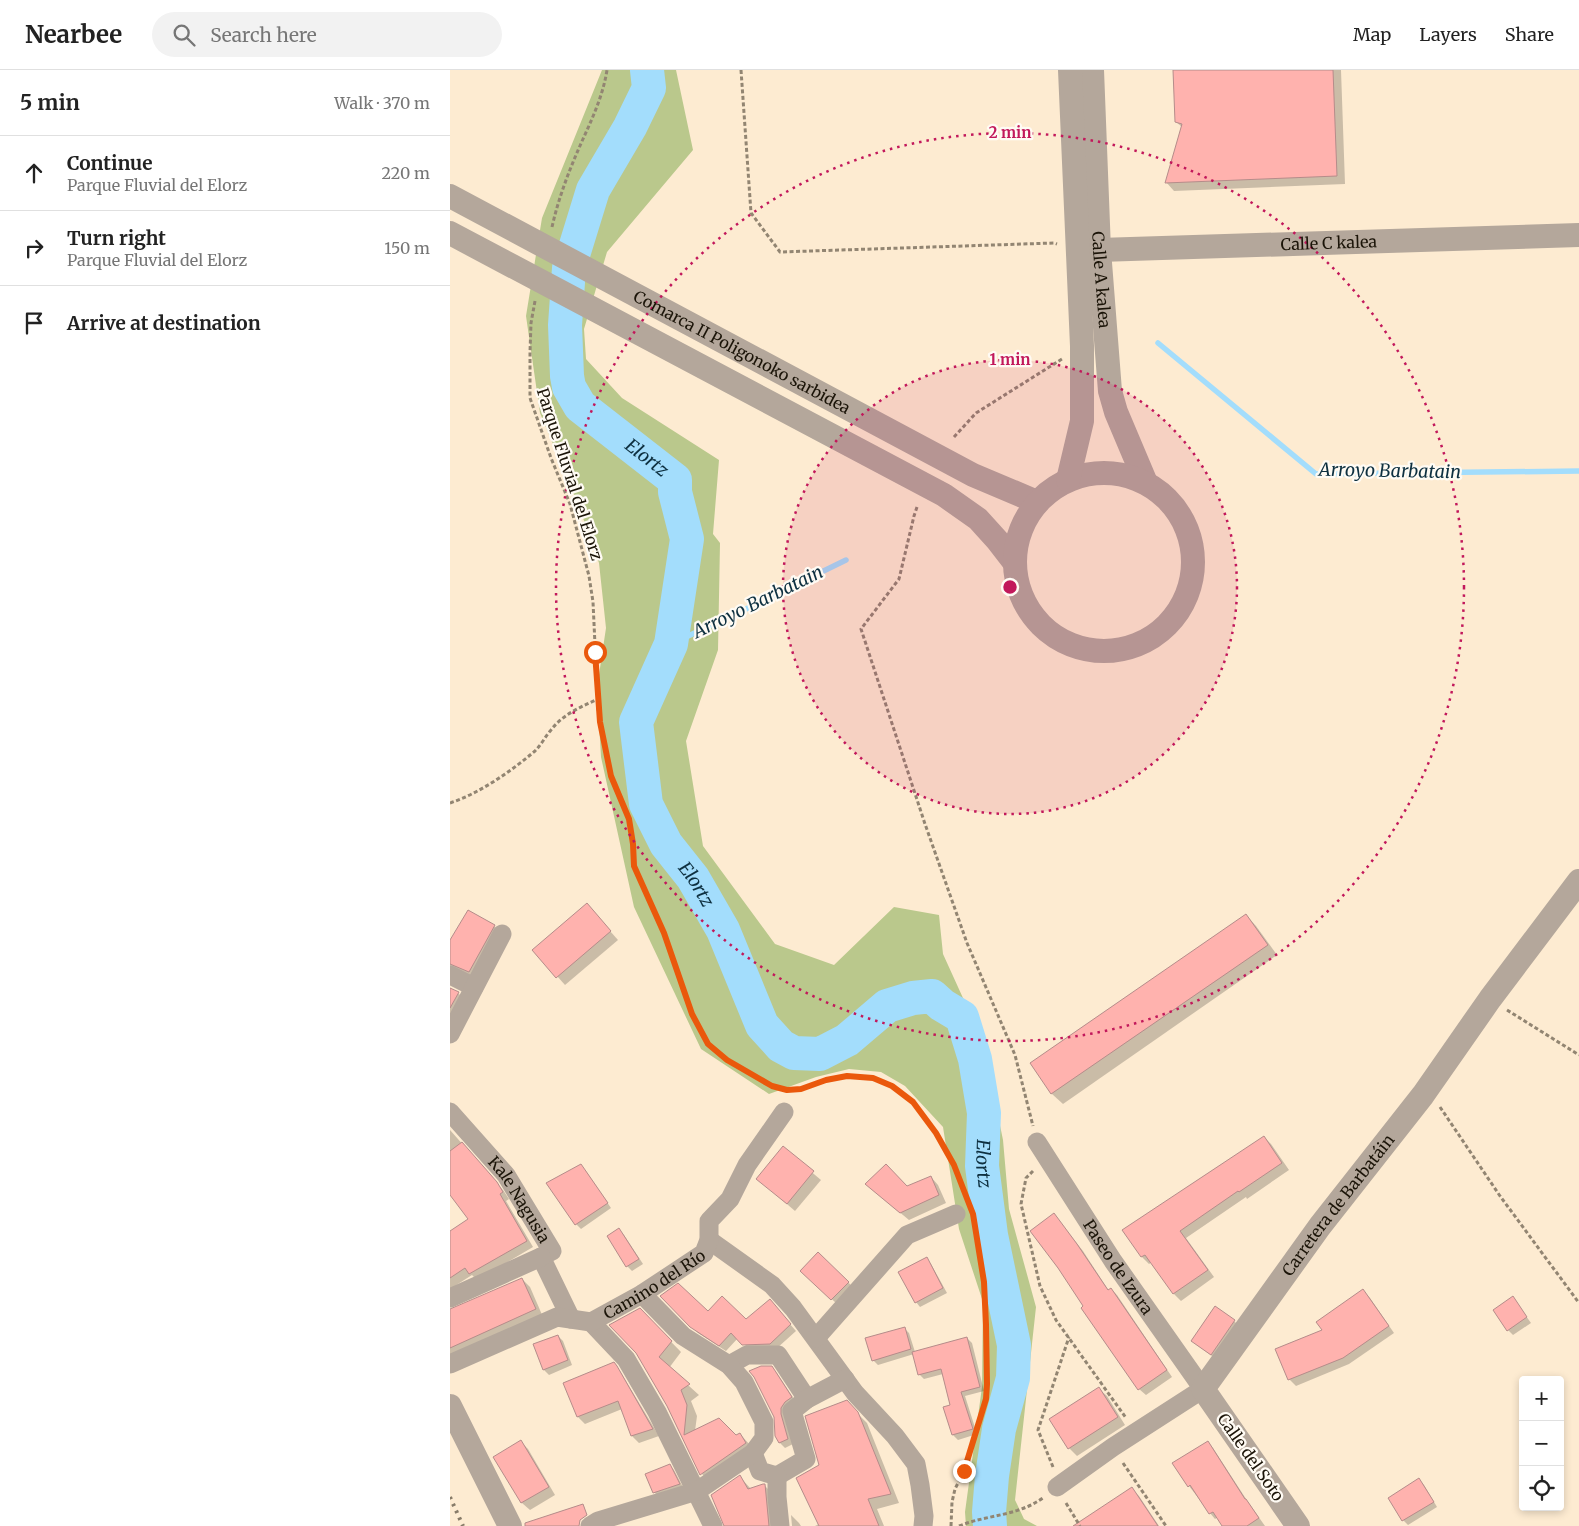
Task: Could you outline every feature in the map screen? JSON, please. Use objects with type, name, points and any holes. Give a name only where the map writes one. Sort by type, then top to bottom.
[{"type":"street","name":"Calle A kalea","points":[[1070,70],[1088,251],[1110,391],[1116,412],[1146,483]]},
{"type":"street","name":"Calle A kalea","points":[[1068,480],[1082,422],[1082,346],[1088,251],[1092,70]]},
{"type":"street","name":"Comarca II Poligonoko sarbidea","points":[[450,196],[545,239],[611,281],[973,475],[1037,502]]},
{"type":"street","name":"Comarca II Poligonoko sarbidea","points":[[450,233],[534,284],[604,314],[944,495],[978,518],[1014,562]]},
{"type":"street","name":"Calle C kalea","points":[[1088,251],[1579,235]]},
{"type":"street","points":[[1094,473],[1121,474],[1146,483],[1170,500],[1186,524],[1194,552],[1192,581],[1182,608],[1163,630],[1138,646],[1109,652],[1080,649],[1054,637],[1032,617],[1019,591],[1014,562],[1017,541],[1025,520],[1037,502],[1052,489],[1068,480],[1094,473]]},
{"type":"street","name":"Carretera de Barbatáin","points":[[1057,1487],[1204,1389],[1320,1226],[1423,1095],[1490,1000],[1579,881]]},
{"type":"street","points":[[450,1034],[502,934]]},
{"type":"street","points":[[450,975],[474,987]]},
{"type":"street","name":"Kale Nagusia","points":[[450,1112],[456,1131],[506,1175],[552,1251],[541,1256],[571,1319]]},
{"type":"street","name":"Camino del Río","points":[[450,1364],[557,1317],[591,1322],[642,1294],[704,1254],[709,1240],[709,1221],[730,1199],[746,1165],[784,1112]]},
{"type":"street","name":"Paseo de Izura","points":[[1037,1142],[1113,1261],[1204,1389]]},
{"type":"street","points":[[816,1338],[907,1235],[966,1210]]},
{"type":"street","points":[[709,1240],[772,1285],[793,1308],[855,1393],[895,1436],[916,1464],[924,1526]]},
{"type":"street","points":[[450,1298],[541,1256]]},
{"type":"street","points":[[590,1526],[598,1521],[697,1491],[753,1453],[764,1438],[764,1422],[744,1382],[729,1365],[682,1336],[642,1294]]},
{"type":"street","points":[[591,1322],[626,1359],[657,1412],[713,1526]]},
{"type":"street","points":[[729,1365],[747,1355],[778,1355],[806,1399]]},
{"type":"street","points":[[753,1453],[760,1471],[777,1476],[806,1459],[792,1411],[806,1399],[845,1380]]},
{"type":"street","name":"Calle del Soto","points":[[1204,1389],[1298,1526]]},
{"type":"street","points":[[450,1406],[510,1526]]},
{"type":"street","points":[[777,1476],[776,1496],[780,1526]]},
{"type":"path","points":[[545,239],[560,195],[601,96],[607,70]]},
{"type":"path","points":[[741,70],[751,214],[780,252],[1054,243],[1088,251]]},
{"type":"path","name":"Parque Fluvial del Elorz","points":[[534,284],[529,376],[530,398],[551,458],[570,504],[589,576],[593,602],[600,722],[611,776],[629,819],[634,866],[664,933],[692,1014],[708,1044],[727,1060],[772,1086],[787,1090],[801,1089],[826,1080],[847,1076],[873,1078],[892,1086],[913,1102],[936,1133],[954,1165],[984,1282],[987,1384],[986,1399],[972,1448],[955,1489],[952,1502],[952,1526]]},
{"type":"path","points":[[954,437],[976,413],[1082,346]]},
{"type":"path","points":[[917,507],[899,579],[861,629],[925,824],[967,943],[1015,1054],[1037,1142]]},
{"type":"path","points":[[450,803],[466,797],[514,768],[537,749],[552,728],[569,712],[598,699]]},
{"type":"path","points":[[1490,1000],[1579,1055]]},
{"type":"path","points":[[1423,1095],[1442,1108],[1500,1196],[1579,1303]]},
{"type":"path","points":[[1048,1159],[1026,1178],[1021,1204],[1040,1286],[1056,1320],[1136,1433]]},
{"type":"path","points":[[1057,1487],[1053,1464],[1038,1430],[1069,1337]]},
{"type":"path","points":[[1113,1448],[1166,1526]]},
{"type":"path","points":[[960,1526],[1019,1511]]},
{"type":"green space","points":[[602,70],[676,70],[693,150],[607,252],[584,329],[586,359],[622,398],[719,460],[713,534],[720,543],[718,650],[686,741],[703,846],[775,944],[834,965],[894,907],[939,915],[943,954],[983,1042],[1003,1140],[1009,1209],[1036,1307],[1015,1500],[1024,1519],[1037,1526],[966,1526],[965,1512],[982,1387],[983,1302],[959,1229],[943,1127],[905,1086],[881,1072],[849,1069],[816,1077],[769,1094],[701,1049],[634,907],[601,757],[597,688],[606,628],[599,563],[578,504],[540,413],[526,316],[542,218]]},
{"type":"building","points":[[1173,70],[1333,70],[1337,176],[1165,183],[1182,124],[1175,122]]},
{"type":"building","points":[[587,903],[611,931],[556,978],[532,950]]},
{"type":"building","points":[[468,910],[495,925],[469,972],[450,964],[450,940]]},
{"type":"building","points":[[1246,914],[1268,945],[1051,1094],[1030,1063]]},
{"type":"building","points":[[450,988],[459,992],[450,1008]]},
{"type":"building","points":[[1264,1136],[1282,1163],[1180,1231],[1208,1270],[1173,1294],[1145,1255],[1141,1257],[1122,1230]]},
{"type":"building","points":[[462,1142],[497,1182],[503,1192],[500,1194],[527,1241],[469,1274],[465,1268],[450,1278],[450,1231],[468,1219],[450,1195],[450,1151]]},
{"type":"building","points":[[783,1146],[814,1171],[787,1204],[756,1179]]},
{"type":"building","points":[[581,1164],[608,1203],[575,1225],[546,1183]]},
{"type":"building","points":[[886,1164],[907,1186],[931,1176],[939,1195],[900,1213],[865,1184]]},
{"type":"building","points":[[1054,1213],[1108,1290],[1111,1288],[1167,1370],[1138,1390],[1081,1308],[1083,1306],[1058,1268],[1030,1231]]},
{"type":"building","points":[[619,1228],[639,1259],[626,1267],[607,1236]]},
{"type":"building","points":[[818,1252],[849,1282],[831,1300],[800,1271]]},
{"type":"building","points":[[927,1257],[943,1288],[915,1303],[898,1272]]},
{"type":"building","points":[[522,1278],[536,1309],[450,1348],[450,1309]]},
{"type":"building","points":[[678,1283],[708,1311],[722,1296],[746,1319],[770,1299],[791,1324],[770,1344],[742,1345],[731,1333],[719,1346],[690,1327],[660,1296]]},
{"type":"building","points":[[1363,1289],[1389,1326],[1343,1358],[1288,1380],[1275,1349],[1322,1330],[1316,1322]]},
{"type":"building","points":[[1513,1296],[1527,1317],[1507,1331],[1493,1310]]},
{"type":"building","points":[[1215,1306],[1235,1320],[1211,1355],[1191,1341]]},
{"type":"building","points":[[640,1308],[672,1341],[659,1357],[690,1384],[681,1390],[687,1405],[684,1435],[719,1418],[736,1435],[740,1433],[746,1443],[700,1475],[667,1406],[636,1353],[609,1325]]},
{"type":"building","points":[[905,1327],[911,1349],[872,1361],[865,1338]]},
{"type":"building","points":[[558,1335],[568,1360],[543,1370],[533,1344]]},
{"type":"building","points":[[967,1337],[980,1387],[961,1392],[973,1429],[952,1435],[943,1407],[950,1405],[941,1369],[918,1375],[912,1352]]},
{"type":"building","points":[[614,1362],[653,1429],[631,1436],[618,1401],[577,1417],[563,1383]]},
{"type":"building","points":[[761,1366],[772,1366],[792,1397],[781,1408],[788,1439],[779,1443],[775,1436],[774,1417],[754,1377],[749,1371]]},
{"type":"building","points":[[1099,1387],[1118,1417],[1068,1449],[1049,1419]]},
{"type":"building","points":[[847,1400],[858,1412],[891,1494],[868,1499],[879,1526],[819,1526],[796,1478],[819,1465],[805,1416]]},
{"type":"building","points":[[521,1440],[549,1487],[521,1503],[493,1457]]},
{"type":"building","points":[[1208,1441],[1259,1518],[1247,1526],[1222,1526],[1213,1512],[1209,1514],[1190,1485],[1188,1487],[1172,1463]]},
{"type":"building","points":[[670,1464],[680,1484],[653,1493],[645,1474]]},
{"type":"building","points":[[740,1475],[748,1489],[765,1484],[769,1526],[724,1526],[711,1495]]},
{"type":"building","points":[[1419,1478],[1434,1502],[1402,1521],[1388,1498]]},
{"type":"building","points":[[1132,1487],[1158,1526],[1073,1526]]},
{"type":"building","points":[[583,1504],[587,1515],[580,1520],[579,1526],[525,1526],[525,1523]]},
{"type":"waterway","name":"Elortz","points":[[647,70],[649,88],[630,127],[593,190],[569,268],[565,325],[569,387],[580,406],[675,480],[675,492],[687,539],[671,644],[636,722],[646,804],[666,844],[693,878],[723,930],[762,1025],[781,1046],[794,1053],[820,1054],[847,1040],[887,1006],[913,998],[932,996],[942,1005],[962,1017],[975,1059],[984,1113],[982,1166],[991,1235],[1014,1345],[1013,1378],[999,1429],[992,1476],[989,1512],[990,1526]]},
{"type":"waterway","name":"Arroyo Barbatain","points":[[1158,343],[1316,474],[1579,471]]},
{"type":"waterway","name":"Arroyo Barbatain","points":[[671,644],[846,560]]},
{"type":"railway","points":[[450,1497],[463,1526]]},
{"type":"route","points":[[595,652],[598,709],[606,756],[611,776],[629,819],[634,866],[664,933],[692,1014],[708,1044],[727,1060],[747,1073],[772,1086],[787,1090],[801,1089],[826,1080],[847,1076],[873,1078],[892,1086],[913,1102],[936,1133],[954,1165],[973,1214],[984,1282],[986,1325],[986,1399],[964,1471]]}]
